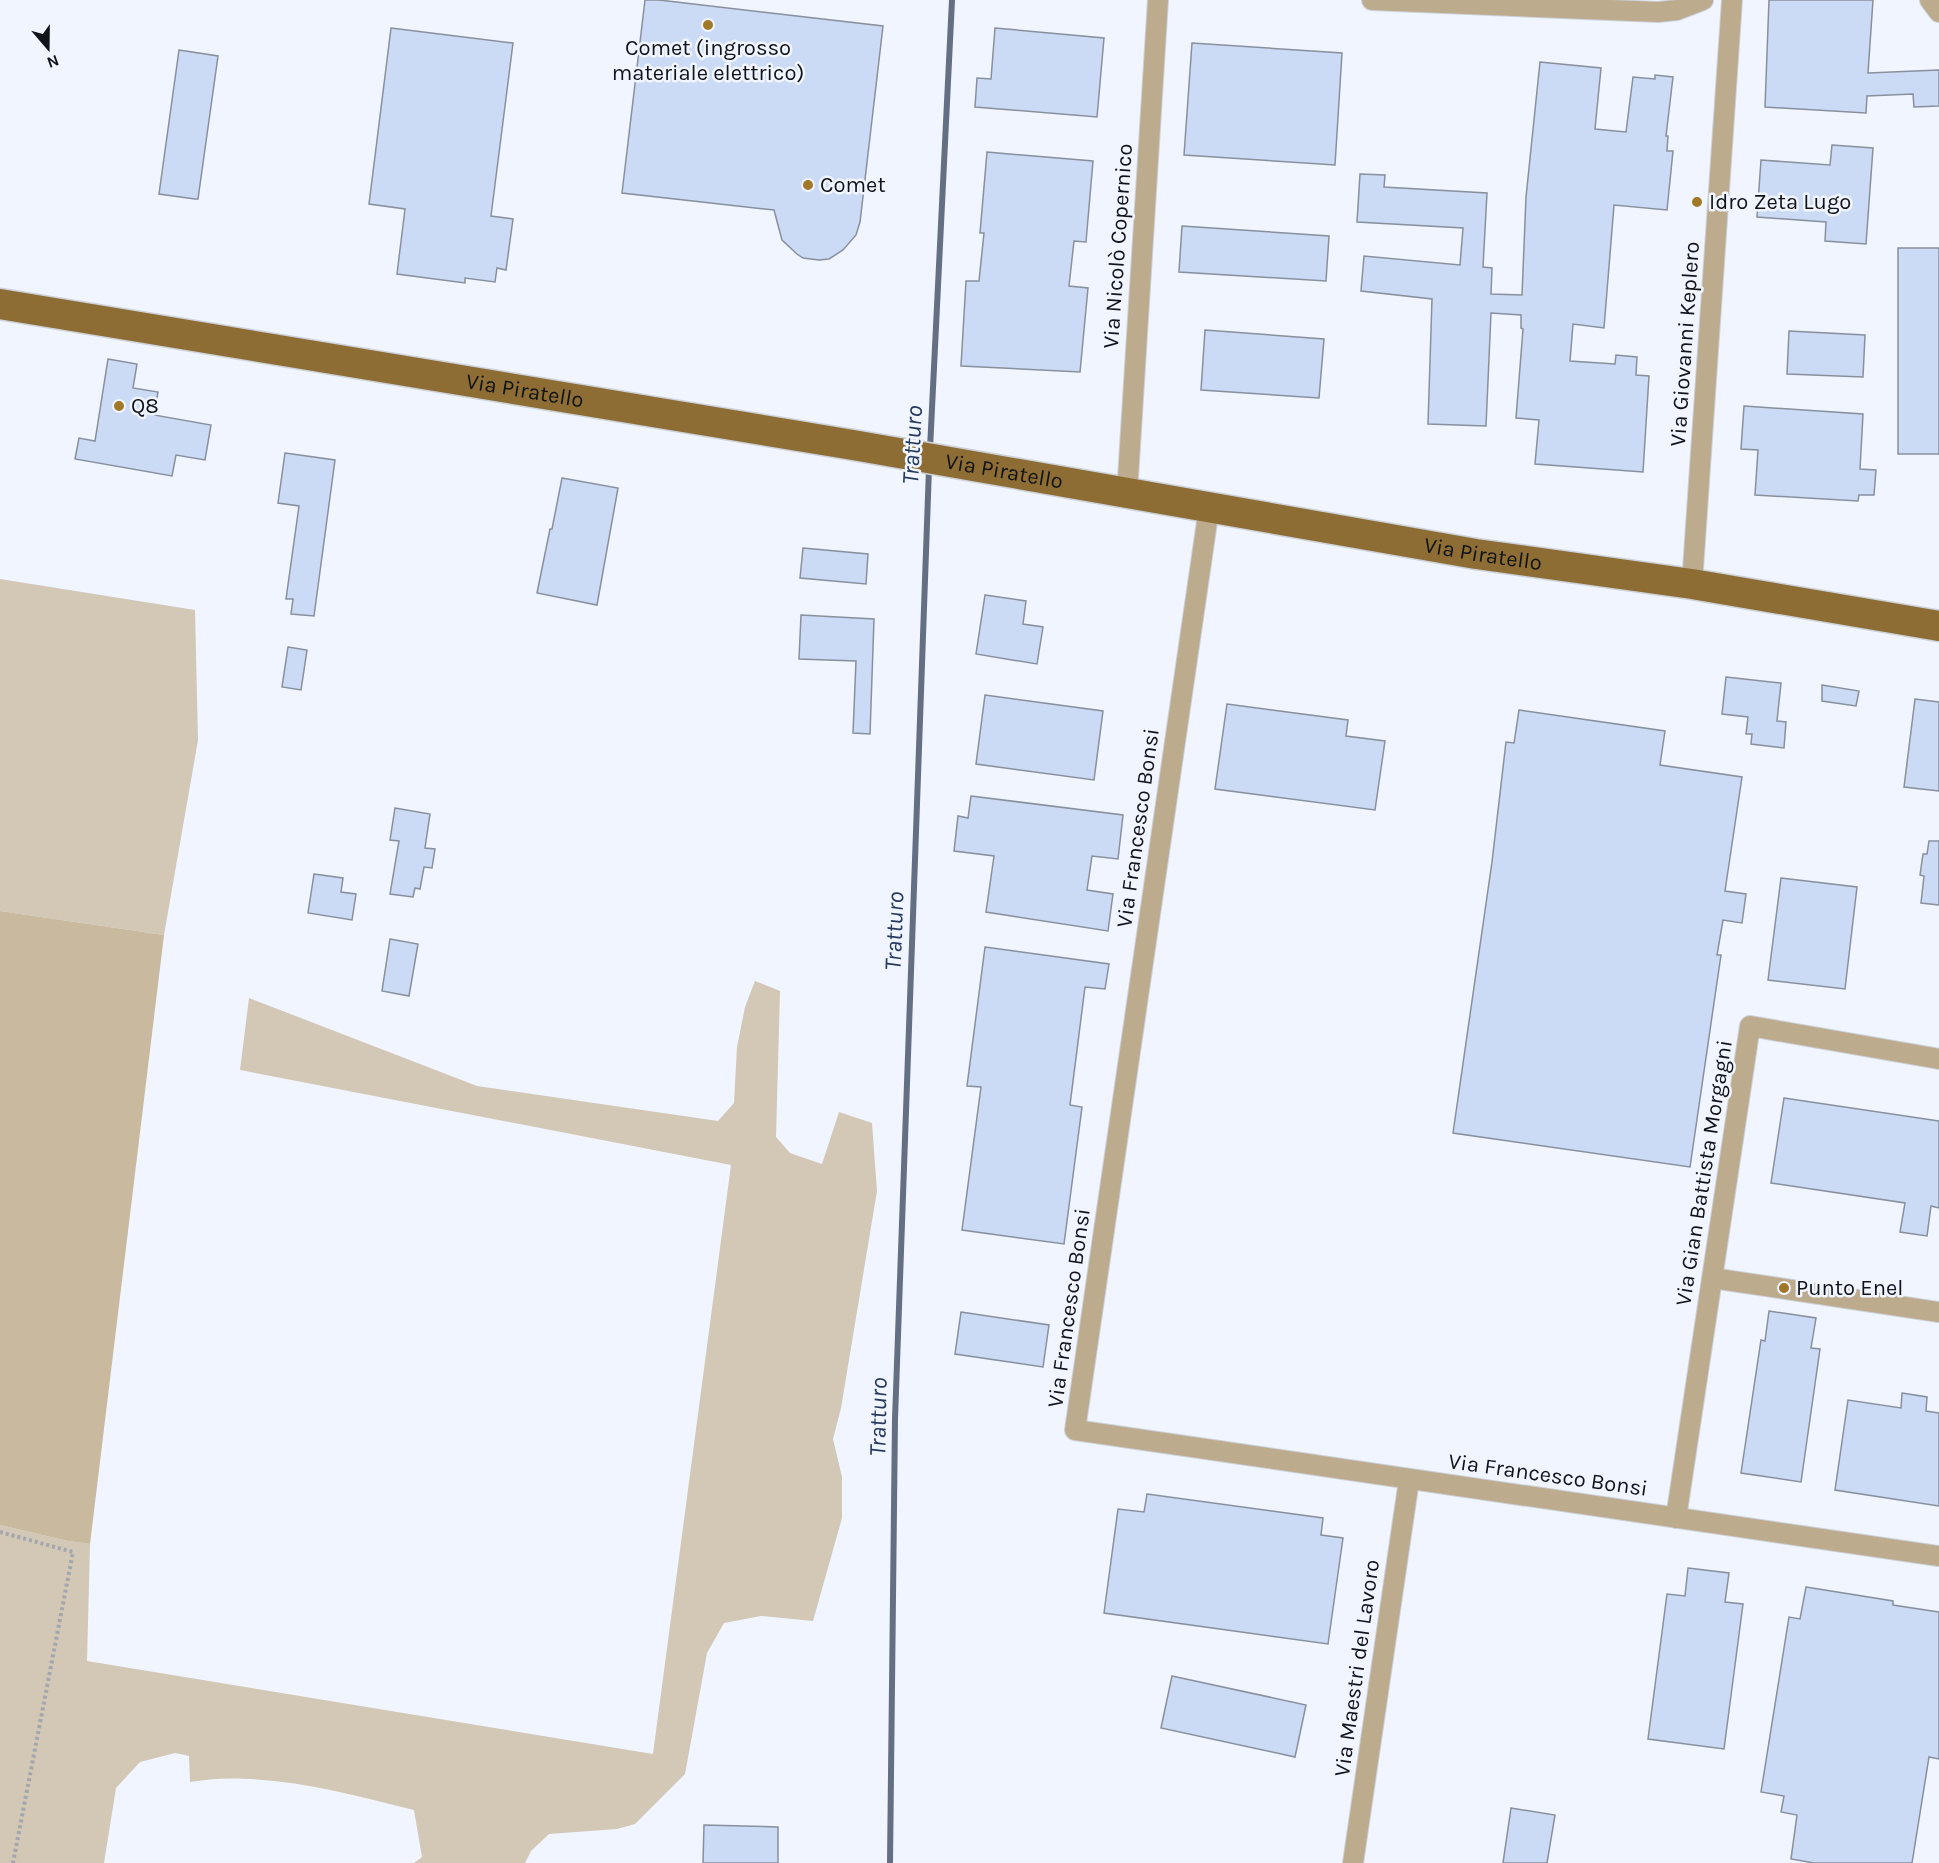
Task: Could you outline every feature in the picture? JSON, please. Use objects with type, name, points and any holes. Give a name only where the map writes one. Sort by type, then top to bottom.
[{"type":"main road","name":"Via Piratello","points":[[0,304],[888,451],[1476,554],[1692,584],[1939,627]]},
{"type":"street","name":"Via Nicolò Copernico","points":[[1127,494],[1158,0]]},
{"type":"street","points":[[1372,0],[1658,12],[1677,10],[1703,0]]},
{"type":"street","name":"Via Giovanni Keplero","points":[[1692,584],[1732,0]]},
{"type":"street","points":[[1930,0],[1939,12]]},
{"type":"street","name":"Via Francesco Bonsi","points":[[1209,508],[1075,1430],[1939,1556]]},
{"type":"street","name":"Via Gian Battista Morgagni","points":[[1676,1518],[1750,1026],[1939,1059]]},
{"type":"street","points":[[1712,1278],[1939,1312]]},
{"type":"street","name":"Via Maestri del Lavoro","points":[[1353,1863],[1408,1480]]},
{"type":"path","points":[[0,1532],[73,1552],[13,1863]]},
{"type":"shaded area","points":[[0,579],[195,610],[198,740],[164,935],[0,911]]},
{"type":"shaded area","points":[[0,911],[164,935],[90,1544],[0,1525]]},
{"type":"shaded area","points":[[755,981],[780,991],[776,1137],[790,1153],[822,1164],[839,1112],[872,1123],[877,1191],[841,1408],[833,1439],[842,1477],[842,1518],[813,1621],[761,1616],[724,1623],[707,1653],[685,1774],[635,1824],[617,1829],[549,1834],[531,1851],[525,1863],[414,1863],[422,1857],[414,1810],[331,1790],[274,1781],[218,1779],[190,1782],[189,1756],[175,1753],[140,1762],[116,1788],[104,1863],[0,1863],[0,1525],[90,1544],[87,1661],[653,1754],[731,1165],[240,1070],[249,998],[477,1086],[718,1121],[734,1103],[737,1047],[745,1007]]},
{"type":"building","points":[[645,0],[883,26],[860,222],[856,235],[843,250],[829,259],[803,258],[782,240],[774,210],[622,193]]},
{"type":"building","points":[[1769,0],[1873,0],[1868,73],[1939,70],[1939,106],[1914,107],[1913,94],[1867,96],[1866,113],[1765,107]]},
{"type":"building","points":[[391,28],[513,43],[491,216],[513,219],[506,270],[497,268],[495,282],[465,278],[465,283],[397,274],[405,209],[369,204]]},
{"type":"building","points":[[995,28],[1104,38],[1097,117],[975,107],[977,78],[991,79]]},
{"type":"building","points":[[1192,43],[1342,53],[1335,165],[1184,155]]},
{"type":"building","points":[[179,50],[218,56],[198,199],[159,194]]},
{"type":"building","points":[[1540,62],[1601,68],[1595,129],[1626,132],[1633,77],[1655,79],[1655,75],[1673,77],[1666,136],[1668,136],[1667,151],[1673,151],[1667,210],[1614,205],[1604,328],[1573,324],[1570,361],[1615,364],[1616,355],[1637,357],[1636,375],[1649,376],[1643,472],[1535,464],[1539,420],[1516,418],[1523,329],[1521,328],[1521,315],[1491,313],[1486,426],[1428,424],[1432,299],[1361,291],[1364,256],[1460,265],[1463,228],[1357,222],[1360,174],[1385,175],[1384,187],[1487,193],[1483,267],[1492,268],[1491,294],[1522,295],[1526,197]]},
{"type":"building","points":[[1832,145],[1873,148],[1866,244],[1825,241],[1826,222],[1757,217],[1761,160],[1830,165]]},
{"type":"building","points":[[987,152],[1093,161],[1086,242],[1074,241],[1069,286],[1088,288],[1080,372],[961,366],[966,281],[979,281],[984,233],[980,233]]},
{"type":"building","points":[[1182,226],[1329,236],[1326,281],[1179,272]]},
{"type":"building","points":[[1898,248],[1939,248],[1939,454],[1898,454]]},
{"type":"building","points":[[1205,330],[1324,339],[1319,398],[1201,390]]},
{"type":"building","points":[[1789,331],[1865,335],[1863,377],[1787,374]]},
{"type":"building","points":[[108,359],[137,364],[133,388],[158,392],[154,415],[211,425],[205,460],[176,455],[172,476],[75,459],[79,438],[95,441]]},
{"type":"building","points":[[1744,406],[1863,414],[1860,469],[1876,470],[1874,495],[1859,495],[1858,501],[1755,495],[1758,450],[1741,449]]},
{"type":"building","points":[[285,453],[335,460],[314,616],[291,614],[293,599],[286,599],[299,506],[278,503]]},
{"type":"building","points":[[562,478],[618,488],[597,605],[537,593]]},
{"type":"building","points":[[803,548],[868,554],[866,584],[800,578]]},
{"type":"building","points":[[985,595],[1026,601],[1023,624],[1043,627],[1037,664],[976,654]]},
{"type":"building","points":[[801,615],[874,619],[870,734],[853,733],[856,661],[799,659]]},
{"type":"building","points":[[288,647],[307,650],[301,690],[282,687]]},
{"type":"building","points":[[1726,677],[1781,683],[1777,721],[1786,722],[1784,748],[1751,744],[1752,734],[1746,734],[1748,717],[1722,714]]},
{"type":"building","points":[[1822,685],[1859,691],[1856,706],[1822,701]]},
{"type":"building","points":[[985,695],[1103,711],[1094,780],[976,764]]},
{"type":"building","points":[[1915,699],[1939,702],[1939,791],[1904,787]]},
{"type":"building","points":[[1227,704],[1348,720],[1346,736],[1385,741],[1375,810],[1215,789]]},
{"type":"building","points":[[1519,710],[1665,731],[1660,765],[1742,777],[1725,891],[1746,894],[1742,923],[1723,920],[1717,955],[1721,955],[1690,1167],[1453,1133],[1492,862],[1506,742],[1514,743]]},
{"type":"building","points":[[971,796],[1123,815],[1118,859],[1092,856],[1087,890],[1113,894],[1108,931],[986,912],[994,856],[954,851],[958,816],[968,818]]},
{"type":"building","points":[[395,808],[430,814],[425,848],[435,849],[432,868],[424,867],[420,889],[415,888],[413,897],[390,894],[399,841],[390,840]]},
{"type":"building","points":[[1929,841],[1939,841],[1939,905],[1921,903],[1924,876],[1920,875],[1923,854],[1927,854]]},
{"type":"building","points":[[314,874],[343,878],[341,892],[356,894],[352,920],[308,913]]},
{"type":"building","points":[[1781,878],[1857,887],[1845,989],[1768,980]]},
{"type":"building","points":[[390,939],[418,944],[409,996],[382,991]]},
{"type":"building","points":[[985,947],[1109,964],[1105,989],[1085,987],[1070,1105],[1082,1107],[1064,1244],[962,1230],[981,1087],[967,1086]]},
{"type":"building","points":[[1784,1098],[1939,1121],[1939,1208],[1931,1206],[1927,1236],[1900,1232],[1905,1203],[1771,1183]]},
{"type":"building","points":[[1769,1311],[1816,1318],[1811,1348],[1820,1349],[1801,1482],[1741,1473],[1761,1340],[1765,1341]]},
{"type":"building","points":[[961,1312],[1049,1325],[1043,1367],[955,1354]]},
{"type":"building","points":[[1902,1393],[1927,1397],[1926,1411],[1939,1413],[1939,1506],[1835,1490],[1848,1400],[1901,1408]]},
{"type":"building","points":[[1147,1494],[1323,1518],[1321,1535],[1343,1538],[1328,1644],[1104,1613],[1118,1509],[1144,1512]]},
{"type":"building","points":[[1688,1568],[1729,1573],[1725,1602],[1743,1604],[1724,1749],[1648,1739],[1667,1594],[1685,1596]]},
{"type":"building","points":[[1806,1587],[1893,1601],[1893,1605],[1939,1612],[1939,1759],[1929,1757],[1912,1863],[1814,1863],[1791,1859],[1797,1815],[1781,1812],[1784,1796],[1761,1792],[1789,1617],[1800,1619]]},
{"type":"building","points":[[1172,1676],[1306,1705],[1295,1757],[1161,1728]]},
{"type":"building","points":[[1511,1808],[1555,1815],[1547,1863],[1503,1863]]},
{"type":"building","points":[[704,1825],[778,1827],[778,1863],[703,1863]]},
{"type":"waterway","name":"Tratturo","points":[[930,449],[952,0]]},
{"type":"waterway","name":"Tratturo","points":[[890,1863],[895,1419],[929,468]]},
{"type":"place","name":"Comet (ingrosso materiale elettrico)","points":[[708,25]]},
{"type":"place","name":"Comet","points":[[808,185]]},
{"type":"place","name":"Idro Zeta Lugo","points":[[1697,202]]},
{"type":"place","name":"Q8","points":[[119,406]]},
{"type":"place","name":"Punto Enel","points":[[1784,1288]]}]
